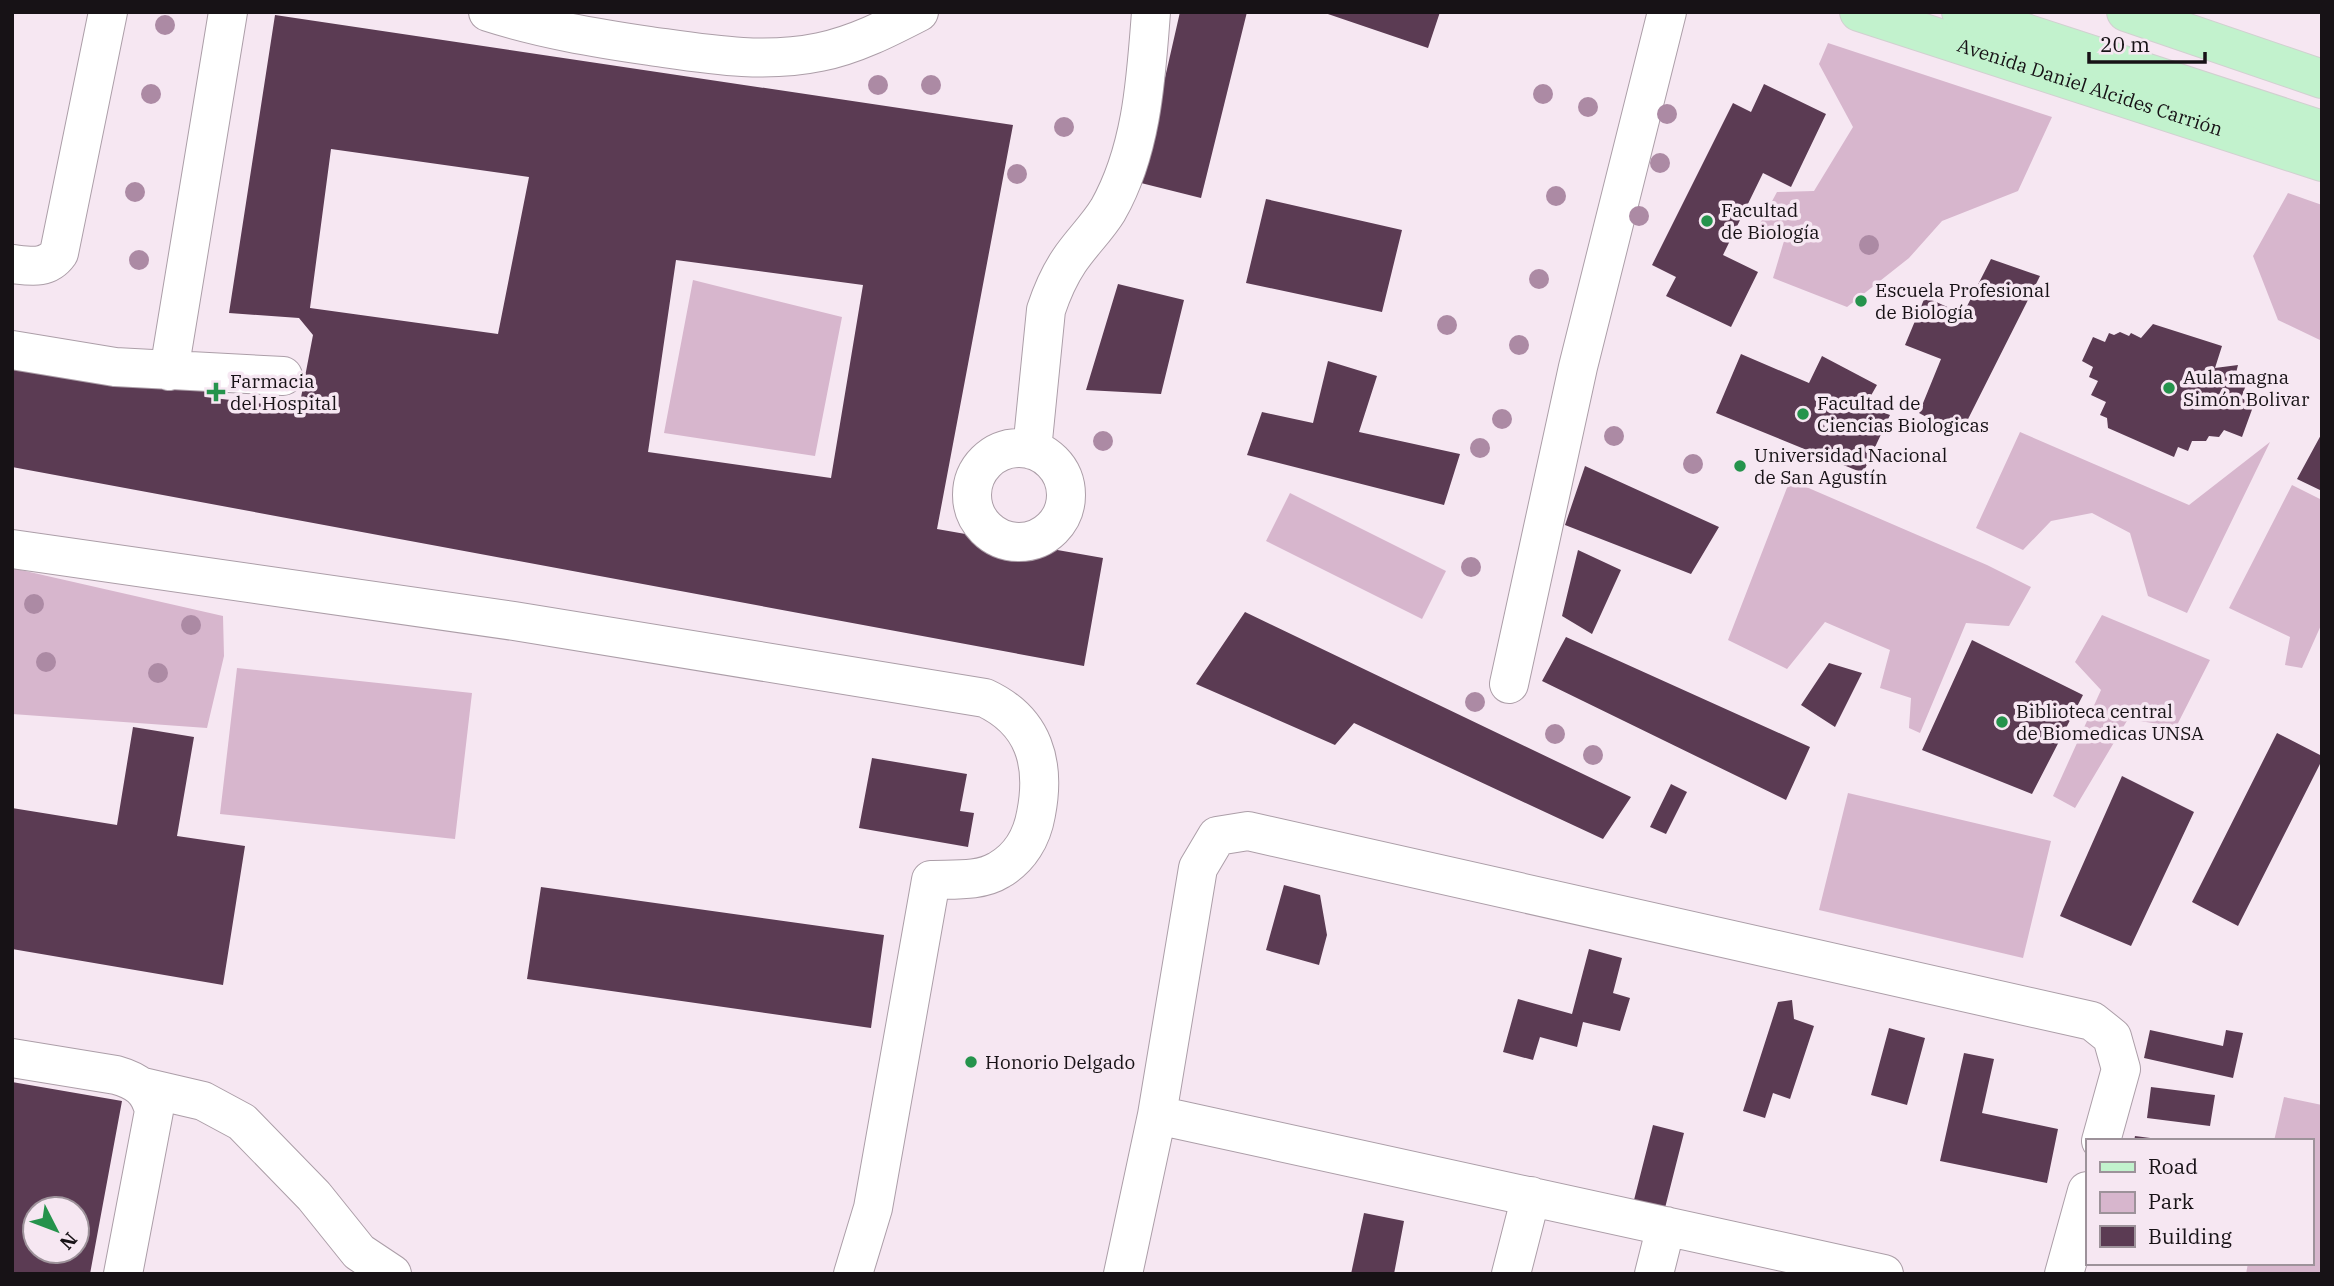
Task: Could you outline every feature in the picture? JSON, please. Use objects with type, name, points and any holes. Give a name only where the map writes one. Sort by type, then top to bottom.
[{"type":"main road","name":"Avenida Daniel Alcides Carrión","points":[[1859,12],[2322,162]]},
{"type":"main road","points":[[1961,12],[2322,130]]},
{"type":"main road","points":[[2030,12],[2322,107]]},
{"type":"main road","points":[[2126,12],[2322,79]]},
{"type":"street","points":[[12,264],[43,265],[52,262],[59,253],[108,12]]},
{"type":"street","points":[[169,371],[228,12]]},
{"type":"street","points":[[488,12],[518,22],[596,38],[738,58],[821,52],[878,33],[919,12]]},
{"type":"street","points":[[1032,450],[1046,310],[1054,288],[1069,261],[1107,213],[1125,178],[1146,92],[1151,12]]},
{"type":"street","points":[[1509,684],[1578,367],[1667,12]]},
{"type":"street","points":[[12,349],[115,367],[283,376]]},
{"type":"street","points":[[12,549],[527,623],[985,698],[1003,706],[1030,737],[1039,758],[1041,791],[1034,826],[1026,844],[998,872],[980,877],[931,880],[873,1208],[853,1274]]},
{"type":"street","points":[[1123,1274],[1157,1115],[1198,868],[1217,836],[1248,831],[2092,1021],[2112,1037],[2121,1069],[2102,1139]]},
{"type":"street","points":[[12,1058],[116,1075],[143,1087],[203,1101],[242,1122],[314,1196],[359,1252],[392,1274]]},
{"type":"street","points":[[123,1274],[154,1111],[151,1098],[143,1087]]},
{"type":"street","points":[[1157,1115],[1884,1274]]},
{"type":"street","points":[[2064,1274],[2086,1195]]},
{"type":"street","points":[[1511,1274],[1531,1196]]},
{"type":"street","points":[[1654,1274],[1666,1226]]},
{"type":"green space","points":[[1828,43],[2052,117],[2018,191],[1942,221],[1909,258],[1847,307],[1773,278],[1784,241],[1758,227],[1777,192],[1814,191],[1853,127],[1819,64]]},
{"type":"green space","points":[[2288,193],[2322,205],[2322,341],[2278,320],[2253,256]]},
{"type":"green space","points":[[693,280],[842,317],[815,456],[664,433]]},
{"type":"green space","points":[[2020,432],[2189,505],[2270,442],[2187,613],[2148,596],[2130,533],[2092,513],[2051,521],[2023,550],[1976,528]]},
{"type":"green space","points":[[1790,480],[1987,565],[2031,587],[2009,626],[1966,623],[1920,733],[1909,728],[1911,698],[1880,688],[1890,650],[1825,622],[1787,669],[1728,640]]},
{"type":"green space","points":[[2292,485],[2322,500],[2322,623],[2302,668],[2285,665],[2290,637],[2229,608]]},
{"type":"green space","points":[[1290,493],[1446,571],[1422,619],[1266,541]]},
{"type":"green space","points":[[12,568],[223,616],[224,656],[207,728],[12,714]]},
{"type":"green space","points":[[2102,615],[2210,660],[2176,727],[2128,719],[2075,808],[2053,796],[2101,690],[2075,662]]},
{"type":"green space","points":[[237,668],[472,693],[455,839],[220,814]]},
{"type":"green space","points":[[1848,793],[2051,841],[2023,958],[1819,910]]},
{"type":"green space","points":[[2284,1097],[2322,1105],[2322,1274],[2246,1274],[2248,1265],[2313,1265],[2313,1139],[2274,1139]]},
{"type":"building","points":[[1180,12],[1247,12],[1201,198],[1141,183]]},
{"type":"building","points":[[1322,12],[1440,12],[1428,48]]},
{"type":"building","points":[[275,15],[1013,125],[937,529],[1103,558],[1084,666],[12,467],[12,365],[179,390],[182,382],[206,386],[205,397],[299,408],[313,335],[299,318],[229,313]],"holes":[[[331,149],[529,177],[498,334],[310,308]],[[676,260],[863,285],[831,478],[648,452]]]},
{"type":"building","name":"Facultad de Biología","points":[[1764,84],[1826,114],[1791,187],[1763,173],[1723,255],[1758,272],[1731,327],[1666,296],[1676,277],[1652,265],[1733,103],[1751,112]]},
{"type":"building","points":[[1266,199],[1402,230],[1382,312],[1246,283]]},
{"type":"building","points":[[1991,259],[2040,276],[1960,435],[1919,413],[1941,359],[1905,345],[1925,297],[1963,314]]},
{"type":"building","points":[[1118,284],[1184,300],[1161,394],[1086,390]]},
{"type":"building","name":"Aula magna Simón Bolivar","points":[[2153,324],[2222,346],[2215,368],[2238,365],[2234,381],[2248,380],[2241,398],[2254,404],[2242,437],[2224,430],[2219,437],[2209,436],[2206,441],[2192,441],[2188,451],[2178,447],[2174,457],[2108,428],[2107,418],[2100,415],[2106,402],[2091,395],[2098,381],[2089,377],[2093,367],[2082,361],[2093,337],[2105,342],[2109,333],[2114,335],[2120,332],[2141,338]]},
{"type":"building","name":"Facultad de Ciencias Biologicas","points":[[1741,354],[1809,383],[1822,356],[1877,385],[1865,406],[1890,415],[1863,473],[1716,413]]},
{"type":"building","points":[[1328,361],[1377,376],[1359,432],[1460,454],[1444,505],[1247,455],[1262,412],[1313,423]]},
{"type":"building","points":[[2322,433],[2322,491],[2297,479]]},
{"type":"building","points":[[1585,466],[1719,527],[1691,574],[1565,525]]},
{"type":"building","points":[[1578,550],[1621,570],[1592,634],[1562,616]]},
{"type":"building","points":[[1245,612],[1631,797],[1603,839],[1354,723],[1335,745],[1196,684]]},
{"type":"building","points":[[1566,637],[1810,747],[1786,800],[1542,681]]},
{"type":"building","name":"Biblioteca central de Biomedicas UNSA","points":[[1972,640],[2083,695],[2032,794],[1922,750]]},
{"type":"building","points":[[1829,663],[1862,673],[1835,727],[1801,705]]},
{"type":"building","points":[[133,727],[194,737],[177,836],[245,846],[223,985],[12,949],[12,808],[117,825]]},
{"type":"building","points":[[2277,733],[2322,756],[2322,760],[2238,926],[2192,902]]},
{"type":"building","points":[[872,758],[967,774],[960,811],[974,813],[968,847],[859,828]]},
{"type":"building","points":[[2122,776],[2194,812],[2131,946],[2060,916]]},
{"type":"building","points":[[1671,784],[1687,792],[1666,834],[1650,827]]},
{"type":"building","points":[[1284,885],[1320,895],[1327,935],[1319,965],[1266,950]]},
{"type":"building","points":[[541,887],[884,935],[871,1028],[527,979]]},
{"type":"building","points":[[1589,949],[1622,958],[1613,993],[1630,998],[1620,1031],[1583,1022],[1577,1047],[1540,1037],[1533,1060],[1503,1052],[1518,999],[1572,1014]]},
{"type":"building","points":[[1792,1000],[1794,1019],[1814,1026],[1790,1099],[1773,1093],[1765,1118],[1743,1111],[1778,1002]]},
{"type":"building","points":[[1889,1028],[1925,1038],[1907,1105],[1871,1095]]},
{"type":"building","points":[[2150,1030],[2223,1046],[2226,1030],[2243,1033],[2233,1078],[2144,1058]]},
{"type":"building","points":[[1964,1053],[1994,1059],[1982,1113],[2058,1129],[2047,1183],[1940,1161]]},
{"type":"building","points":[[12,1082],[122,1101],[90,1274],[12,1274]]},
{"type":"building","points":[[2151,1087],[2215,1095],[2210,1126],[2147,1118]]},
{"type":"building","points":[[1653,1125],[1684,1133],[1665,1208],[1634,1200]]},
{"type":"building","points":[[2135,1136],[2158,1139],[2134,1139]]},
{"type":"building","points":[[1364,1213],[1404,1221],[1394,1274],[1351,1274]]},
{"type":"place","name":"Facultad de Biología","points":[[1707,221]]},
{"type":"place","name":"Escuela Profesional de Biología","points":[[1861,301]]},
{"type":"place","name":"Aula magna Simón Bolivar","points":[[2169,388]]},
{"type":"place","name":"Farmacia del Hospital","points":[[216,392]]},
{"type":"place","name":"Facultad de Ciencias Biologicas","points":[[1803,414]]},
{"type":"place","name":"Universidad Nacional de San Agustín","points":[[1740,466]]},
{"type":"place","name":"Biblioteca central de Biomedicas UNSA","points":[[2002,722]]},
{"type":"place","name":"Honorio Delgado","points":[[971,1062]]}]
